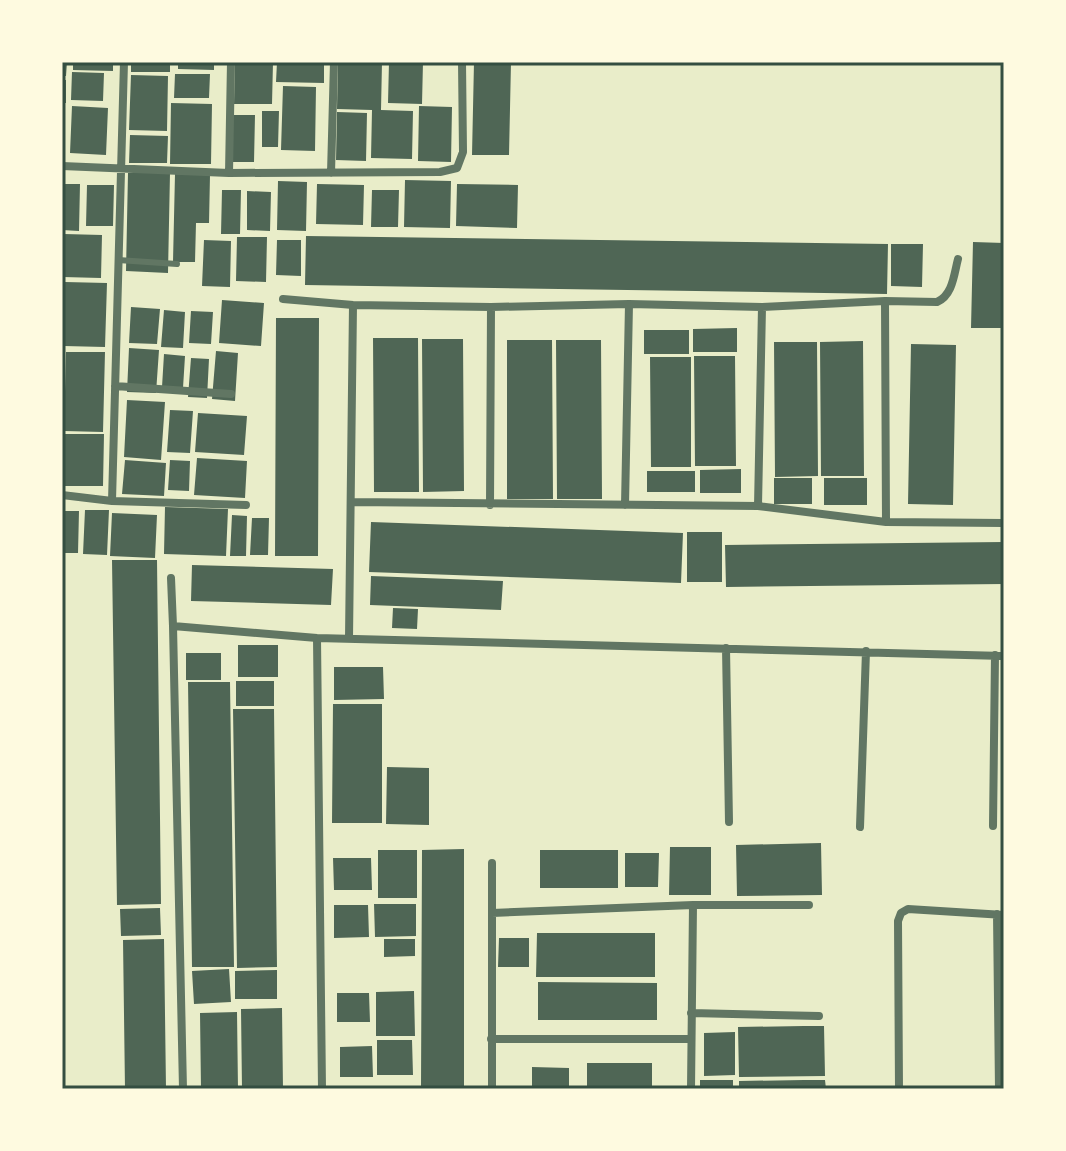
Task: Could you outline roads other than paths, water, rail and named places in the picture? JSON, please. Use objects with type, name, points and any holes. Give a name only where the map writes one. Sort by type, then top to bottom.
[{"type":"street","points":[[112,501],[124,62]]},
{"type":"street","points":[[229,173],[231,62]]},
{"type":"street","points":[[331,173],[334,62]]},
{"type":"street","points":[[62,166],[229,173],[440,172],[457,168],[463,152],[462,62]]},
{"type":"street","points":[[283,299],[353,305],[491,307],[629,304],[762,307],[885,301],[937,302],[949,293],[958,259]]},
{"type":"street","points":[[885,301],[886,522]]},
{"type":"street","points":[[625,505],[629,304]]},
{"type":"street","points":[[349,639],[353,305]]},
{"type":"street","points":[[490,505],[491,307]]},
{"type":"street","points":[[758,506],[762,307]]},
{"type":"street","points":[[115,386],[231,394]]},
{"type":"street","points":[[62,495],[112,501],[246,505]]},
{"type":"street","points":[[351,502],[758,506],[886,522],[1003,523]]},
{"type":"street","points":[[171,578],[183,1089]]},
{"type":"street","points":[[173,626],[317,638],[1000,656],[993,826]]},
{"type":"street","points":[[317,638],[322,1089]]},
{"type":"street","points":[[726,648],[729,822]]},
{"type":"street","points":[[860,827],[866,651]]},
{"type":"street","points":[[492,863],[492,1089]]},
{"type":"street","points":[[492,913],[693,905],[809,905]]},
{"type":"street","points":[[691,1089],[693,905]]},
{"type":"street","points":[[899,1089],[898,921],[901,913],[908,909],[1000,914],[999,1089]]},
{"type":"street","points":[[691,1013],[819,1016]]},
{"type":"street","points":[[491,1039],[690,1039]]},
{"type":"lane","points":[[118,260],[177,264]]}]
